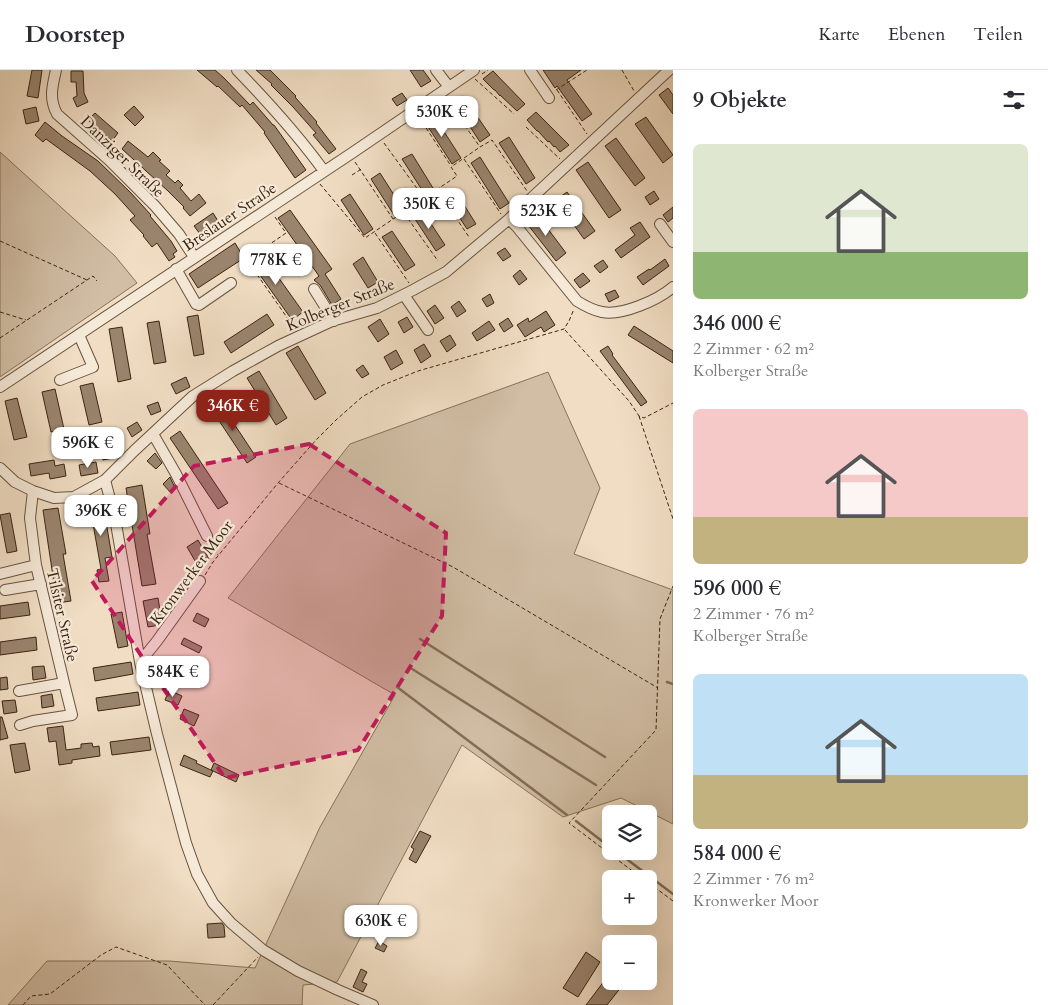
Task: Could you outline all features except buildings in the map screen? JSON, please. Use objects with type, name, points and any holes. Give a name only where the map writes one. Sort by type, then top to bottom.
[{"type":"street","name":"Danziger Straße","points":[[56,70],[51,96],[52,106],[57,114],[109,160],[155,206],[179,234],[194,257]]},
{"type":"street","points":[[237,70],[270,103],[324,171]]},
{"type":"street","points":[[436,70],[449,87]]},
{"type":"street","points":[[530,70],[551,95]]},
{"type":"street","name":"Kolberger Straße","points":[[0,468],[15,482],[54,498],[74,497],[105,480],[194,396],[233,371],[278,346],[334,320],[377,308],[446,272],[509,219],[669,70]]},
{"type":"street","name":"Breslauer Straße","points":[[0,387],[472,71]]},
{"type":"street","points":[[509,219],[577,301],[587,308],[603,313],[624,311],[665,294],[673,287]]},
{"type":"street","points":[[660,224],[673,242]]},
{"type":"street","points":[[176,269],[196,304],[199,305],[231,283]]},
{"type":"street","points":[[314,289],[334,320]]},
{"type":"street","points":[[404,295],[428,330]]},
{"type":"street","points":[[60,380],[92,366],[78,335]]},
{"type":"street","points":[[153,434],[176,474],[207,536]]},
{"type":"street","points":[[105,480],[115,518],[140,662],[186,844],[197,874],[214,904],[231,924],[263,950],[298,971],[373,1005]]},
{"type":"street","name":"Tilsiter Straße","points":[[20,725],[72,715],[36,566],[30,518],[33,491]]},
{"type":"street","points":[[0,574],[36,566]]},
{"type":"street","name":"Kronwerker Moor","points":[[140,662],[200,581]]},
{"type":"street","points":[[5,590],[41,584]]},
{"type":"street","points":[[19,691],[64,683]]},
{"type":"path","points":[[551,95],[587,70]]},
{"type":"path","points":[[622,70],[639,98]]},
{"type":"path","points":[[472,71],[474,79],[514,114]]},
{"type":"path","points":[[557,90],[593,142]]},
{"type":"path","points":[[446,98],[480,147]]},
{"type":"path","points":[[319,183],[365,238],[457,176],[419,117]]},
{"type":"path","points":[[526,127],[566,165]]},
{"type":"path","points":[[451,167],[492,140],[531,197]]},
{"type":"path","points":[[383,142],[424,198]]},
{"type":"path","points":[[464,158],[499,212],[509,219]]},
{"type":"path","points":[[355,161],[393,219]]},
{"type":"path","points":[[352,176],[363,168]]},
{"type":"path","points":[[437,189],[469,237]]},
{"type":"path","points":[[403,212],[438,261]]},
{"type":"path","points":[[273,214],[286,233],[247,260],[300,336]]},
{"type":"path","points":[[374,232],[414,290]]},
{"type":"path","points":[[0,241],[87,280]]},
{"type":"path","points":[[0,338],[87,280],[94,276],[97,281]]},
{"type":"path","points":[[577,301],[564,329],[639,416],[673,519]]},
{"type":"path","points":[[0,312],[27,320]]},
{"type":"path","name":"Kronwerker Moor","points":[[200,581],[278,483],[336,420],[362,397],[383,385],[418,371],[564,329]]},
{"type":"path","points":[[639,416],[644,418],[673,403]]},
{"type":"path","points":[[278,483],[453,568],[658,688]]},
{"type":"path","points":[[207,536],[218,556]]},
{"type":"path","points":[[632,870],[569,823],[656,730],[660,619],[673,586]]},
{"type":"path","points":[[657,889],[673,901]]},
{"type":"path","points":[[23,1005],[31,996],[50,994],[101,955],[116,947],[168,965],[205,1005]]},
{"type":"path","points":[[213,1005],[263,950]]},
{"type":"highlighted area","points":[[309,444],[446,533],[442,616],[358,750],[225,778],[92,581],[194,466]]},
{"type":"shaded area","points":[[0,152],[115,256],[137,283],[0,377]]},
{"type":"shaded area","points":[[548,372],[600,488],[574,554],[673,590],[673,824],[657,816],[657,805],[635,805],[621,798],[563,817],[462,745],[337,982],[303,985],[302,1005],[8,1005],[47,961],[169,961],[255,968],[320,827],[395,695],[228,598],[350,444]]},
{"type":"waterway","points":[[420,639],[605,757]]},
{"type":"waterway","points":[[409,667],[596,785]]},
{"type":"waterway","points":[[667,682],[673,684]]},
{"type":"waterway","points":[[397,687],[567,815]]},
{"type":"waterway","points":[[576,821],[602,841]]},
{"type":"waterway","points":[[628,860],[673,894]]}]
